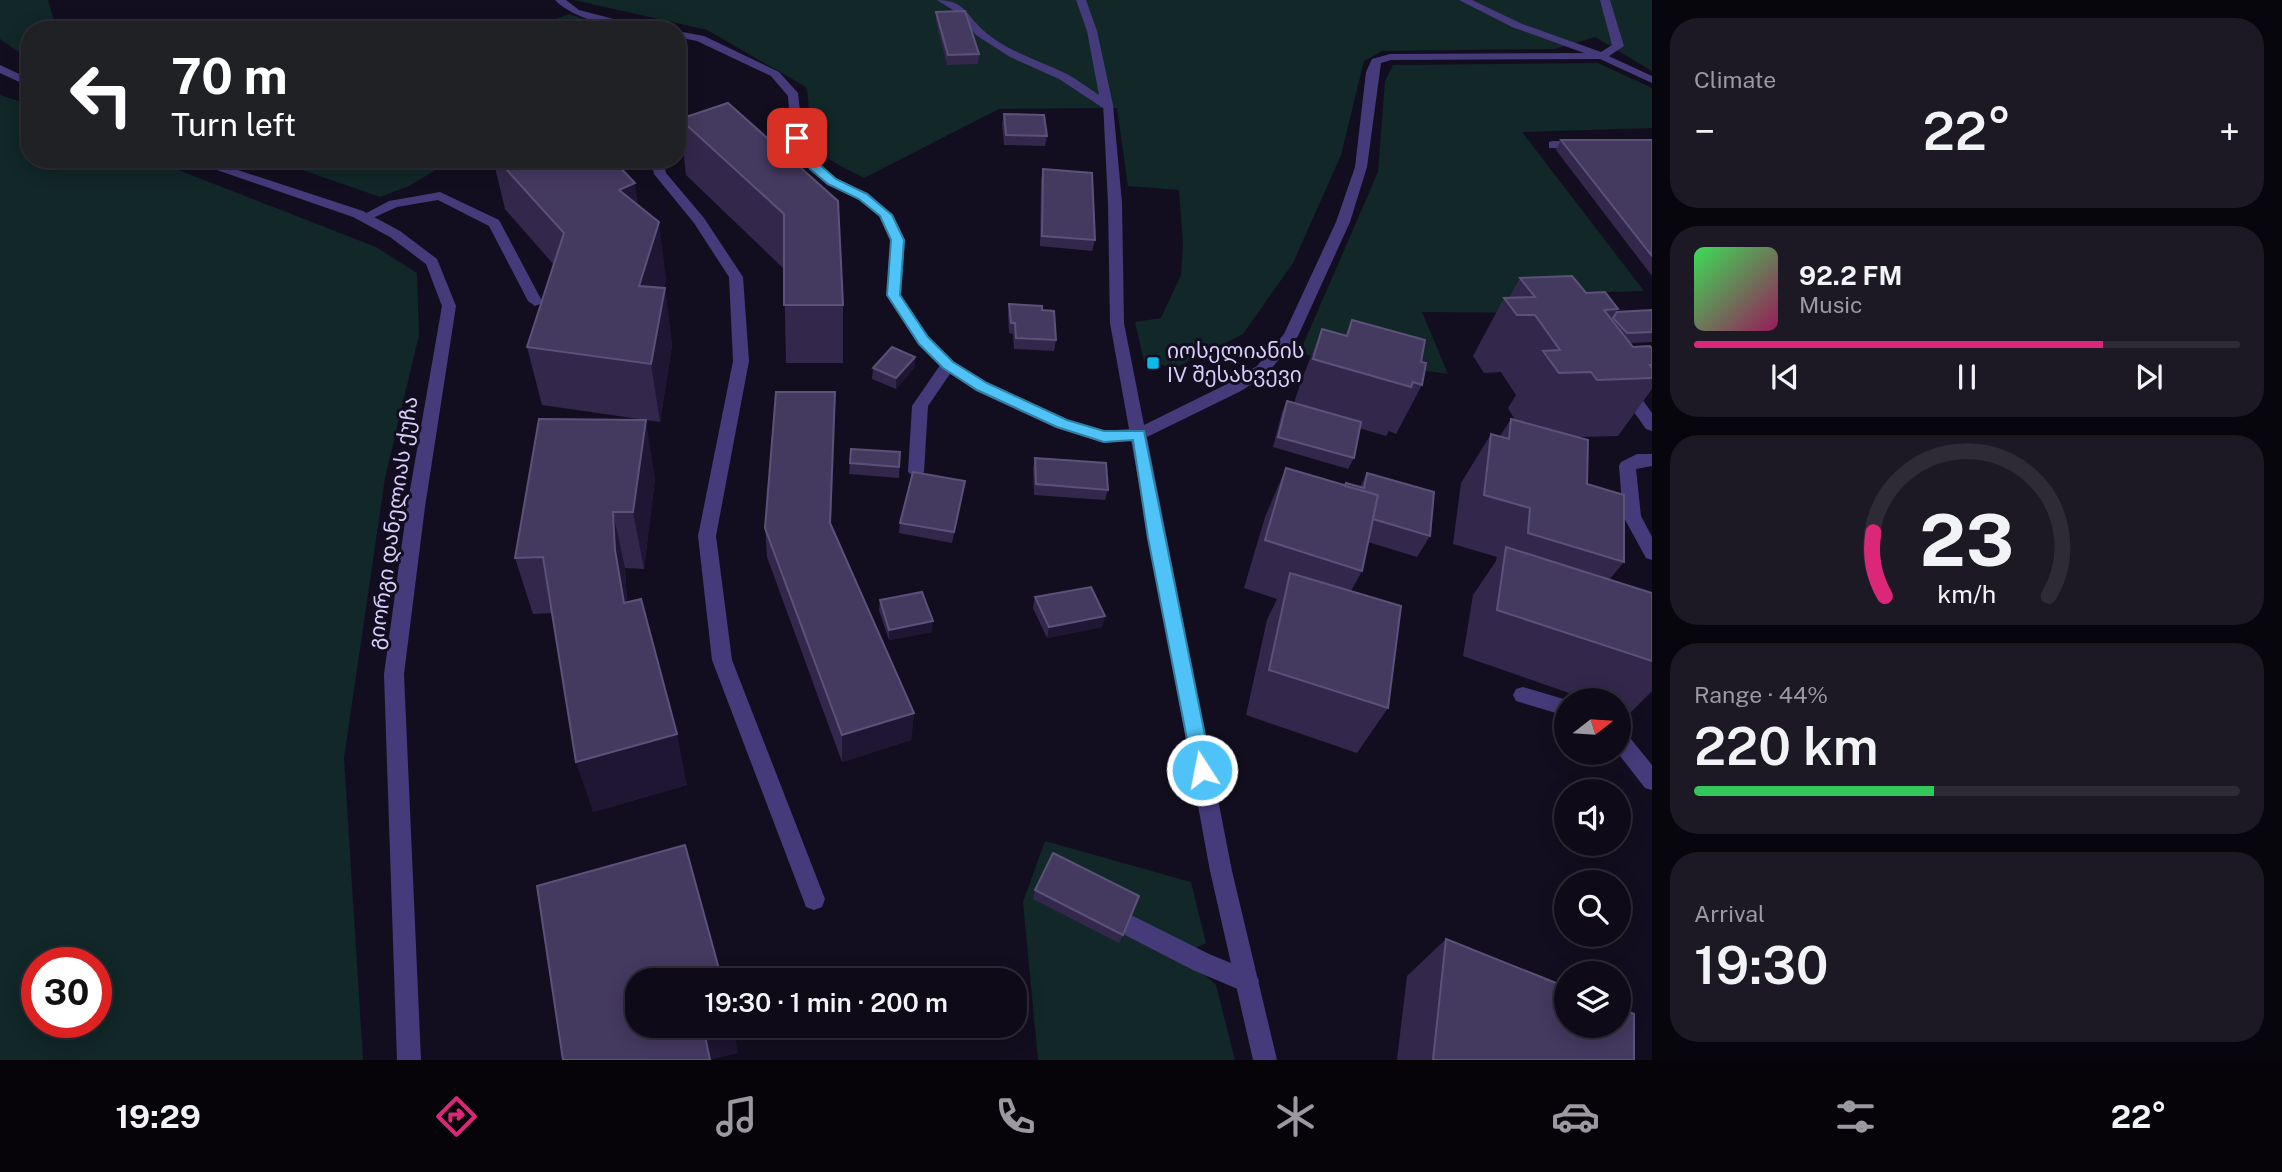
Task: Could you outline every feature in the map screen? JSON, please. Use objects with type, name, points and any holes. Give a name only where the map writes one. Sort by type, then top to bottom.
[{"type":"street","points":[[560,0],[575,12],[613,21]]},
{"type":"street","points":[[942,0],[963,12],[980,33],[1013,55],[1063,77],[1107,105]]},
{"type":"street","points":[[1081,0],[1092,31],[1107,105],[1115,203],[1117,323],[1221,871],[1265,1060]]},
{"type":"street","points":[[1464,0],[1516,25],[1602,56],[1652,80]]},
{"type":"street","points":[[686,36],[700,38],[775,74],[794,94],[797,138],[814,166],[832,181],[863,196],[886,215],[898,240],[894,295],[923,341],[948,365],[982,387],[1062,424],[1104,437],[1139,434],[1235,387],[1262,370],[1291,336],[1343,222],[1361,167],[1372,72],[1376,61],[1390,57],[1602,56],[1618,46],[1605,0]]},
{"type":"street","points":[[0,68],[21,79]]},
{"type":"street","points":[[1553,145],[1590,145]]},
{"type":"street","name":"გიორგი დანელიას ქუჩა","points":[[217,168],[364,218],[395,234],[432,262],[449,306],[415,507],[394,674],[409,1060]]},
{"type":"street","points":[[659,168],[660,174],[699,221],[736,277],[741,361],[707,536],[722,660],[814,899]]},
{"type":"street","points":[[364,218],[394,204],[440,196],[494,222],[535,301]]},
{"type":"street","points":[[916,472],[920,406],[948,365]]},
{"type":"street","points":[[1614,372],[1652,425]]},
{"type":"street","points":[[1652,460],[1637,460],[1627,466],[1632,516],[1652,553]]},
{"type":"street","points":[[1523,695],[1554,704]]},
{"type":"street","points":[[1631,755],[1652,782]]},
{"type":"street","points":[[1133,928],[1201,962],[1247,981]]},
{"type":"green space","points":[[0,0],[48,0],[54,21],[21,21],[21,54],[0,39]]},
{"type":"green space","points":[[574,0],[1652,0],[1652,71],[1595,37],[1555,49],[1382,51],[1364,61],[1341,155],[1293,263],[1243,334],[1175,368],[1144,361],[1135,322],[1161,318],[1181,275],[1183,245],[1179,190],[1128,186],[1117,108],[999,109],[864,178],[823,155],[812,141],[806,87],[707,30],[686,25],[686,21],[667,21]]},
{"type":"green space","points":[[569,14],[591,21],[550,21]]},
{"type":"green space","points":[[1598,63],[1652,88],[1652,128],[1522,132],[1644,291],[1539,294],[1553,313],[1422,312],[1448,374],[1299,354],[1378,172],[1385,81],[1393,65]]},
{"type":"green space","points":[[0,95],[21,102],[21,168],[173,168],[376,247],[417,273],[419,335],[385,478],[344,758],[363,1060],[0,1060]]},
{"type":"green space","points":[[297,168],[439,168],[409,186],[380,197]]},
{"type":"green space","points":[[1045,841],[1191,882],[1206,943],[1197,947],[1205,975],[1216,985],[1235,1060],[1038,1060],[1023,902]]},
{"type":"building","points":[[965,11],[979,54],[948,55],[936,12]]},
{"type":"building","points":[[728,103],[838,201],[843,305],[784,305],[784,214],[686,124],[686,117]]},
{"type":"building","points":[[1004,114],[1044,115],[1047,136],[1006,135]]},
{"type":"building","points":[[1561,140],[1652,140],[1652,256]]},
{"type":"building","points":[[505,168],[621,168],[635,183],[619,190],[659,222],[639,286],[665,288],[651,364],[527,347],[564,233]]},
{"type":"building","points":[[1043,169],[1092,173],[1095,240],[1042,236]]},
{"type":"building","points":[[1572,276],[1586,293],[1605,292],[1618,309],[1604,310],[1633,347],[1650,346],[1652,378],[1597,380],[1591,372],[1559,373],[1543,351],[1560,350],[1535,315],[1517,315],[1504,298],[1535,297],[1520,278]]},
{"type":"building","points":[[1009,304],[1042,306],[1042,310],[1054,311],[1056,340],[1016,338]]},
{"type":"building","points":[[1652,310],[1652,332],[1627,333],[1613,318],[1617,312]]},
{"type":"building","points":[[1352,320],[1425,340],[1421,362],[1426,363],[1422,385],[1413,382],[1411,387],[1313,359],[1322,329],[1347,336]]},
{"type":"building","points":[[892,347],[915,357],[896,378],[873,368]]},
{"type":"building","points":[[776,392],[835,392],[830,523],[914,713],[842,735],[765,528]]},
{"type":"building","points":[[1287,401],[1361,422],[1354,458],[1278,437]]},
{"type":"building","points":[[539,419],[646,420],[633,512],[613,512],[615,550],[624,603],[641,599],[677,734],[576,762],[543,557],[515,558]]},
{"type":"building","points":[[1511,419],[1588,440],[1587,484],[1624,495],[1624,562],[1528,533],[1530,508],[1484,495],[1491,434],[1509,439]]},
{"type":"building","points":[[851,449],[900,452],[899,467],[850,463]]},
{"type":"building","points":[[1035,458],[1106,463],[1108,490],[1036,484]]},
{"type":"building","points":[[1286,468],[1378,495],[1362,571],[1265,540]]},
{"type":"building","points":[[913,472],[965,481],[954,532],[900,523]]},
{"type":"building","points":[[1367,473],[1434,492],[1430,536],[1373,519],[1378,495],[1345,486],[1346,483],[1364,488]]},
{"type":"building","points":[[1506,547],[1652,593],[1652,661],[1497,610]]},
{"type":"building","points":[[1290,573],[1401,606],[1388,708],[1269,670]]},
{"type":"building","points":[[1091,587],[1105,616],[1049,627],[1035,597]]},
{"type":"building","points":[[922,592],[933,621],[889,630],[880,600]]},
{"type":"building","points":[[685,845],[719,968],[625,968],[625,1038],[705,1038],[710,1060],[563,1060],[537,886]]},
{"type":"building","points":[[1053,853],[1139,896],[1123,935],[1035,890]]},
{"type":"building","points":[[1446,939],[1554,982],[1554,1038],[1631,1038],[1631,1013],[1634,1014],[1634,1060],[1433,1060]]},
{"type":"place","name":"იოსელიანის IV შესახვევი","points":[[1153,363]]},
{"type":"route","points":[[797,138],[814,166],[832,181],[863,196],[886,215],[898,240],[894,295],[923,341],[948,365],[982,387],[1062,424],[1104,437],[1139,434],[1156,538],[1202,770]]}]
